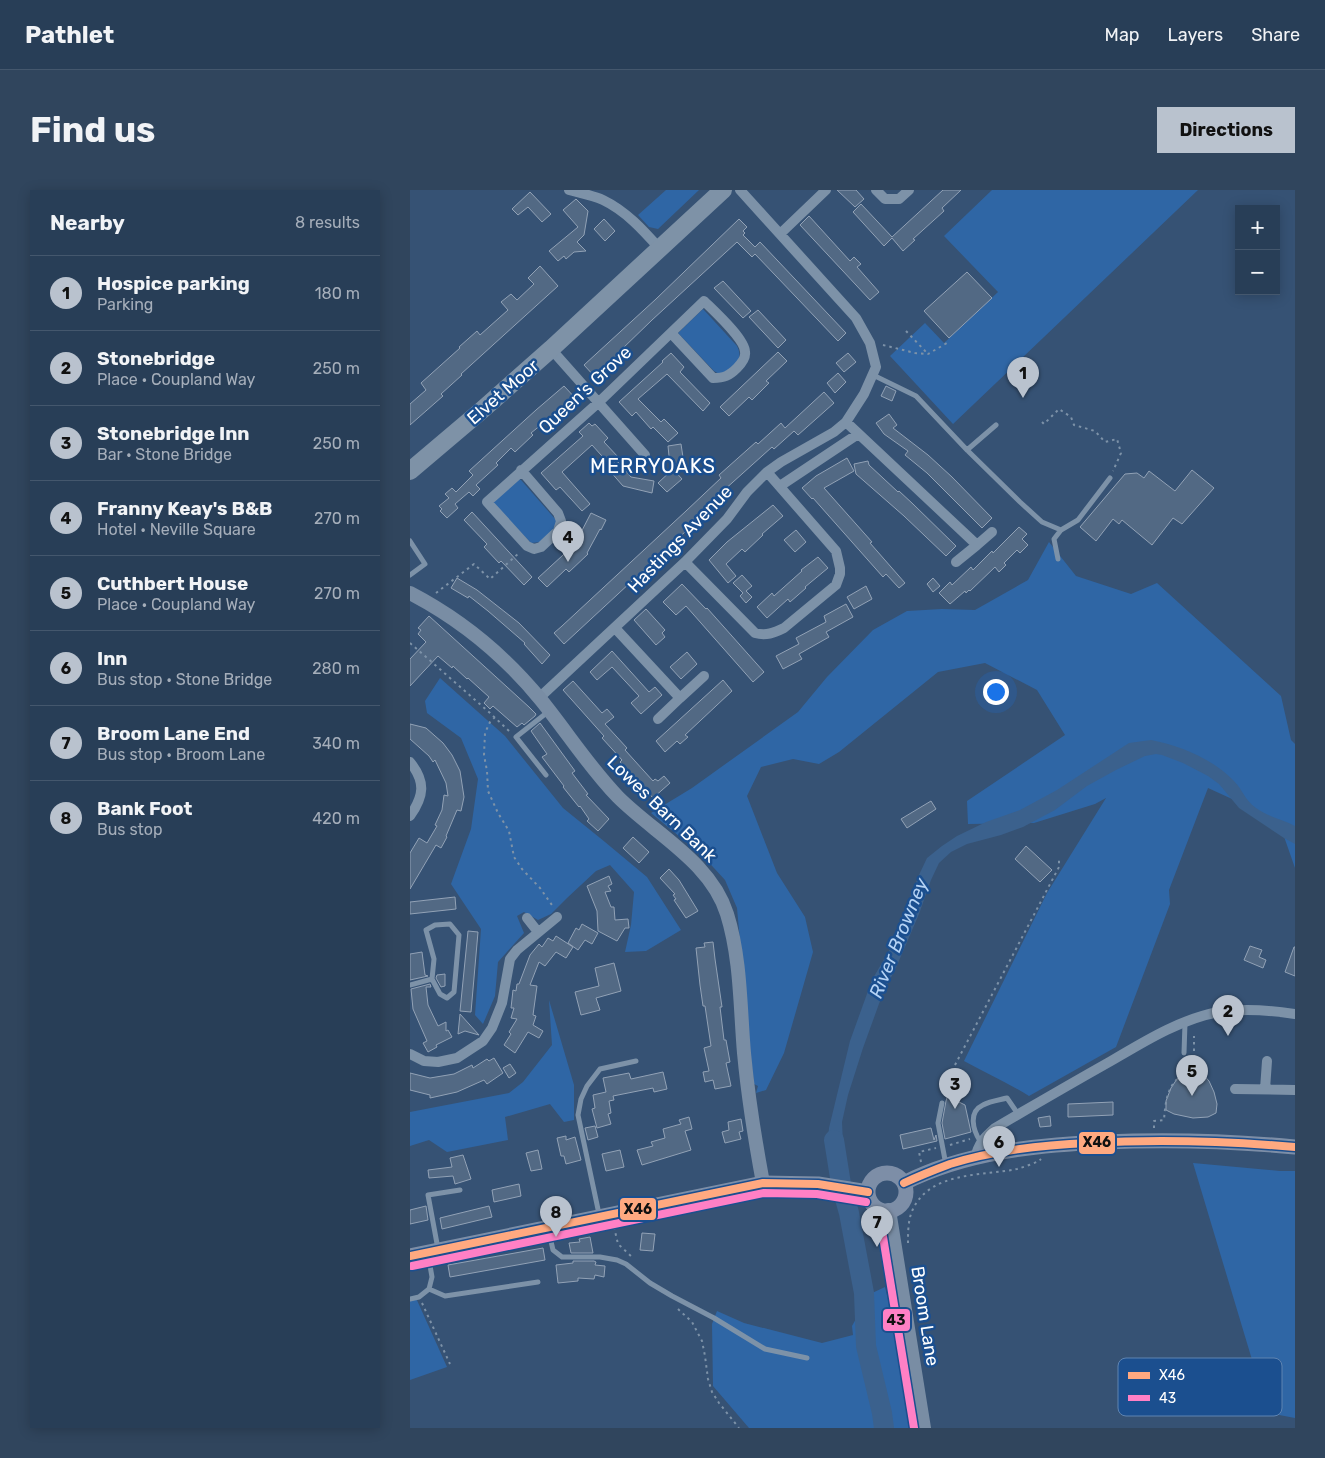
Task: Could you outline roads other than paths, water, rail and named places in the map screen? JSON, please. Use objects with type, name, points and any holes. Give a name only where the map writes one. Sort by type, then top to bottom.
[{"type":"highway","name":"Elvet Moor","points":[[410,471],[552,349],[723,190]]},
{"type":"main road","points":[[904,1183],[946,1165],[975,1158],[1011,1151],[1071,1144],[1186,1140],[1295,1147]]},
{"type":"main road","points":[[885,1173],[896,1175],[904,1183],[905,1189],[900,1205],[889,1210],[877,1208],[869,1198],[868,1192],[871,1181],[879,1174],[885,1173]]},
{"type":"main road","points":[[410,1256],[763,1183],[818,1184],[868,1192]]},
{"type":"street","points":[[569,190],[603,200],[620,210],[634,221],[660,248]]},
{"type":"street","name":"Hastings Avenue","points":[[539,698],[685,562],[727,519],[747,492],[767,472],[834,432],[846,422],[864,394],[876,367],[870,343],[856,318],[740,190]]},
{"type":"street","points":[[780,234],[826,190]]},
{"type":"street","points":[[876,190],[885,199],[899,199],[908,190]]},
{"type":"street","name":"Queen's Grove","points":[[521,470],[558,513],[561,521],[558,531],[541,547],[534,549],[526,546],[486,502],[521,470],[599,402],[704,301],[742,341],[746,352],[743,361],[730,375],[723,378],[713,378],[671,333]]},
{"type":"street","points":[[552,349],[645,455]]},
{"type":"street","points":[[846,422],[976,545]]},
{"type":"street","points":[[780,486],[858,434]]},
{"type":"street","points":[[685,562],[755,633],[764,635],[784,628],[836,585],[840,574],[840,564],[836,552],[767,472]]},
{"type":"street","points":[[956,562],[992,532]]},
{"type":"street","name":"Lowes Barn Bank","points":[[414,597],[455,620],[495,652],[539,698],[597,774],[619,798],[693,862],[715,889],[727,913],[733,936],[739,978],[744,1055],[763,1183]]},
{"type":"street","points":[[615,628],[680,698]]},
{"type":"street","points":[[658,718],[704,676]]},
{"type":"street","points":[[410,762],[422,782],[422,792],[410,816]]},
{"type":"street","points":[[410,1054],[424,1061],[438,1062],[457,1058],[483,1041],[492,1028],[502,1002],[510,960],[518,950],[557,917]]},
{"type":"street","points":[[528,918],[538,932]]},
{"type":"street","points":[[975,1158],[980,1141],[995,1128],[1156,1035],[1217,1012],[1264,1009],[1295,1014]]},
{"type":"street","points":[[1265,1089],[1267,1061]]},
{"type":"street","points":[[1235,1089],[1295,1090]]},
{"type":"street","name":"Broom Lane","points":[[889,1210],[924,1428]]},
{"type":"lane","points":[[872,374],[916,396],[1020,502],[1042,522],[1061,530]]},
{"type":"lane","points":[[967,450],[996,425]]},
{"type":"lane","points":[[1058,559],[1054,538],[1061,530],[1078,520],[1110,478]]},
{"type":"lane","points":[[410,541],[425,564],[410,575]]},
{"type":"lane","points":[[546,775],[516,737],[550,711]]},
{"type":"lane","points":[[450,924],[459,935],[454,992],[447,998],[440,994],[432,980],[434,959],[426,930],[435,925],[450,924]]},
{"type":"lane","points":[[410,985],[432,980]]},
{"type":"lane","points":[[1184,1053],[1189,1021]]},
{"type":"lane","points":[[605,1216],[578,1115],[581,1099],[587,1086],[600,1069],[636,1061]]},
{"type":"lane","points":[[980,1141],[974,1129],[973,1118],[976,1110],[983,1105],[1007,1098],[1018,1115]]},
{"type":"lane","points":[[942,1103],[938,1122],[946,1165]]},
{"type":"lane","points":[[410,1299],[419,1296],[429,1289],[432,1277],[433,1252],[428,1195],[460,1190]]},
{"type":"lane","points":[[548,1228],[552,1250],[562,1257],[600,1257],[617,1260],[626,1264],[650,1283],[714,1318],[764,1349],[806,1358]]},
{"type":"lane","points":[[429,1289],[445,1296],[538,1282]]},
{"type":"water","points":[[1151,740],[1196,754],[1226,773],[1256,808],[1265,814],[1295,826],[1295,844],[1239,808],[1219,784],[1208,776],[1183,763],[1156,754],[1145,756],[1116,770],[1087,786],[1055,810],[1023,827],[967,844],[951,852],[939,863],[931,880],[919,914],[895,970],[884,990],[863,1048],[848,1095],[842,1122],[846,1166],[830,1167],[827,1151],[829,1128],[850,1041],[872,980],[890,949],[927,858],[957,836],[986,822],[1020,810],[1057,790],[1129,743]]},
{"type":"waterway","name":"River Browney","points":[[834,1140],[841,1184],[849,1213],[864,1293],[866,1346],[884,1428]]},
{"type":"place","name":"Hospice parking","points":[[1023,398]]},
{"type":"place","name":"Franny Keay's B&B","points":[[568,562]]},
{"type":"place","name":"Stonebridge","points":[[1228,1036]]},
{"type":"place","name":"Cuthbert House","points":[[1192,1096]]},
{"type":"place","name":"Stonebridge Inn","points":[[955,1109]]},
{"type":"place","name":"Inn","points":[[999,1167]]},
{"type":"place","name":"Bank Foot","points":[[556,1237]]},
{"type":"place","name":"Broom Lane End","points":[[877,1247]]},
{"type":"district","name":"MERRYOAKS","points":[[653,466]]}]
